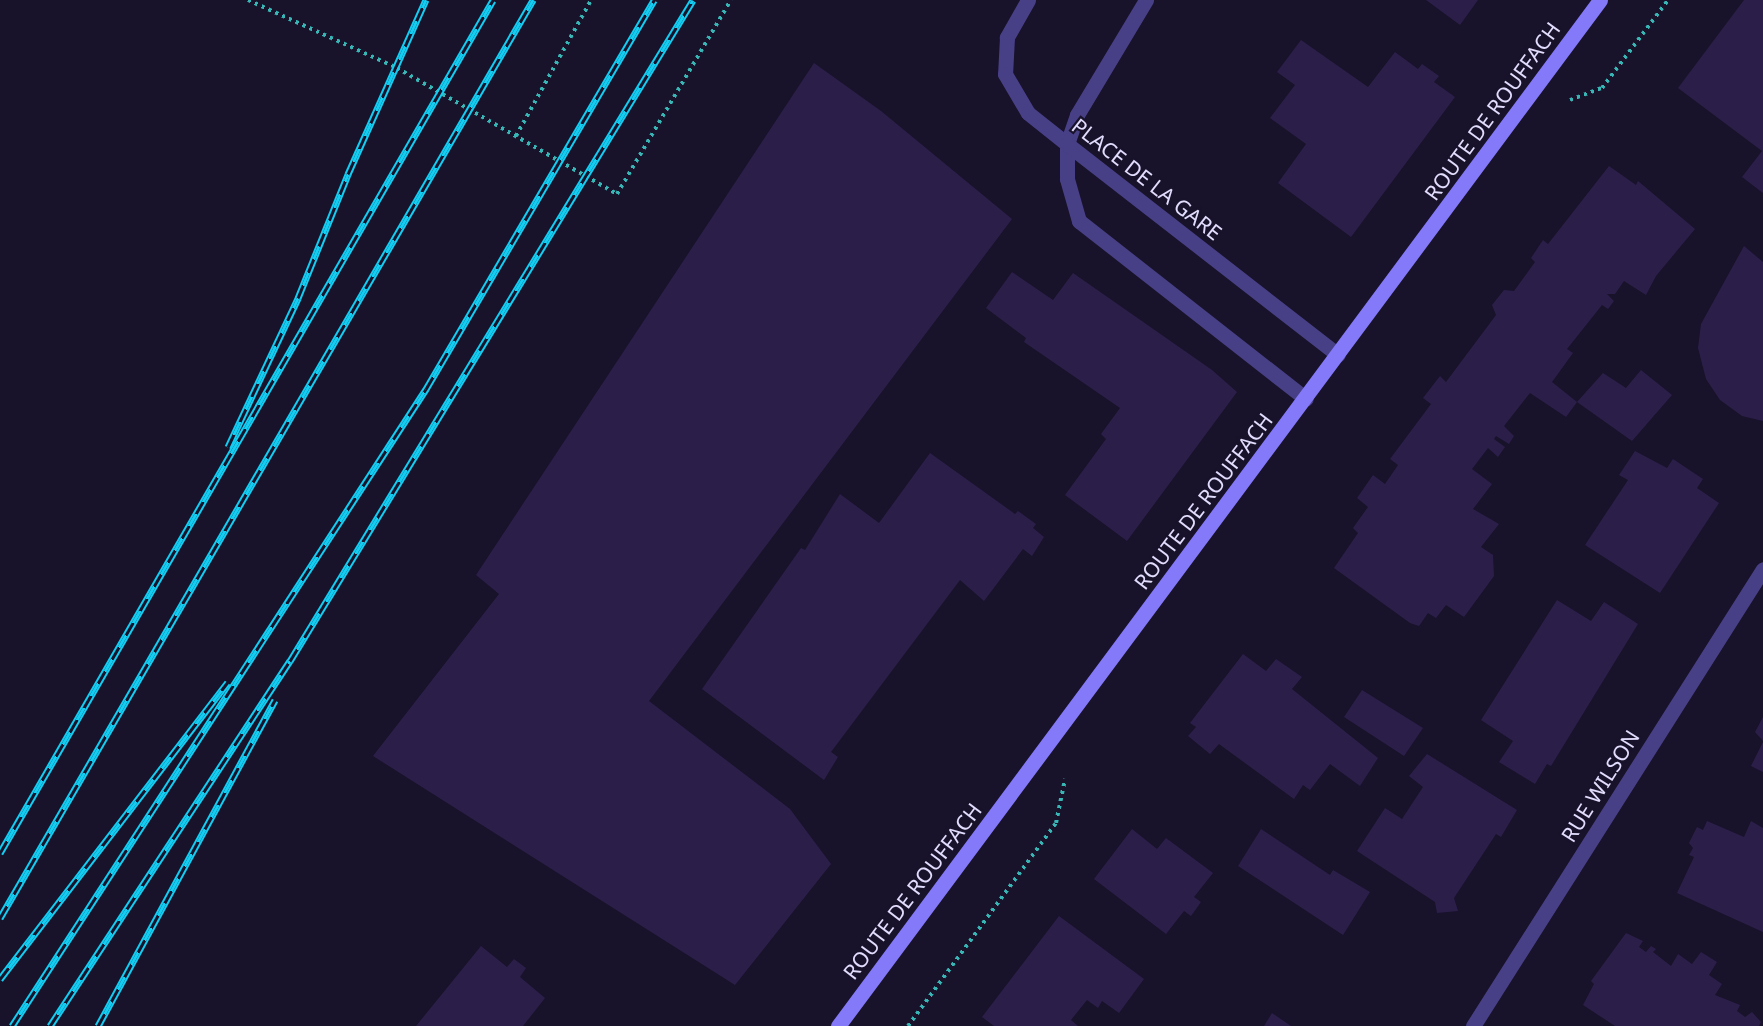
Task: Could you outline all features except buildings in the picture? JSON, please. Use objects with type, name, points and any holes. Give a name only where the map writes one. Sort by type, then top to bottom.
[{"type":"main road","name":"ROUTE DE ROUFFACH","points":[[838,1026],[1338,356],[1600,0]]},
{"type":"street","name":"PLACE DE LA GARE","points":[[1028,0],[1007,37],[1005,74],[1028,113],[1338,356]]},
{"type":"street","points":[[1146,0],[1077,115],[1067,144],[1067,179],[1079,221],[1306,399]]},
{"type":"street","name":"RUE WILSON","points":[[1473,1026],[1763,569]]},
{"type":"path","points":[[248,0],[397,68],[617,194],[731,0]]},
{"type":"path","points":[[516,136],[591,0]]},
{"type":"path","points":[[1564,105],[1602,88],[1668,0]]},
{"type":"path","points":[[908,1026],[1056,823],[1066,773]]},
{"type":"railway","points":[[228,447],[298,298],[348,174],[426,0]]},
{"type":"railway","points":[[0,853],[493,0]]},
{"type":"railway","points":[[0,918],[533,0]]},
{"type":"railway","points":[[12,1026],[426,389],[654,0]]},
{"type":"railway","points":[[50,1026],[290,661],[693,0]]},
{"type":"railway","points":[[0,979],[228,682]]},
{"type":"railway","points":[[98,1026],[275,700]]}]
